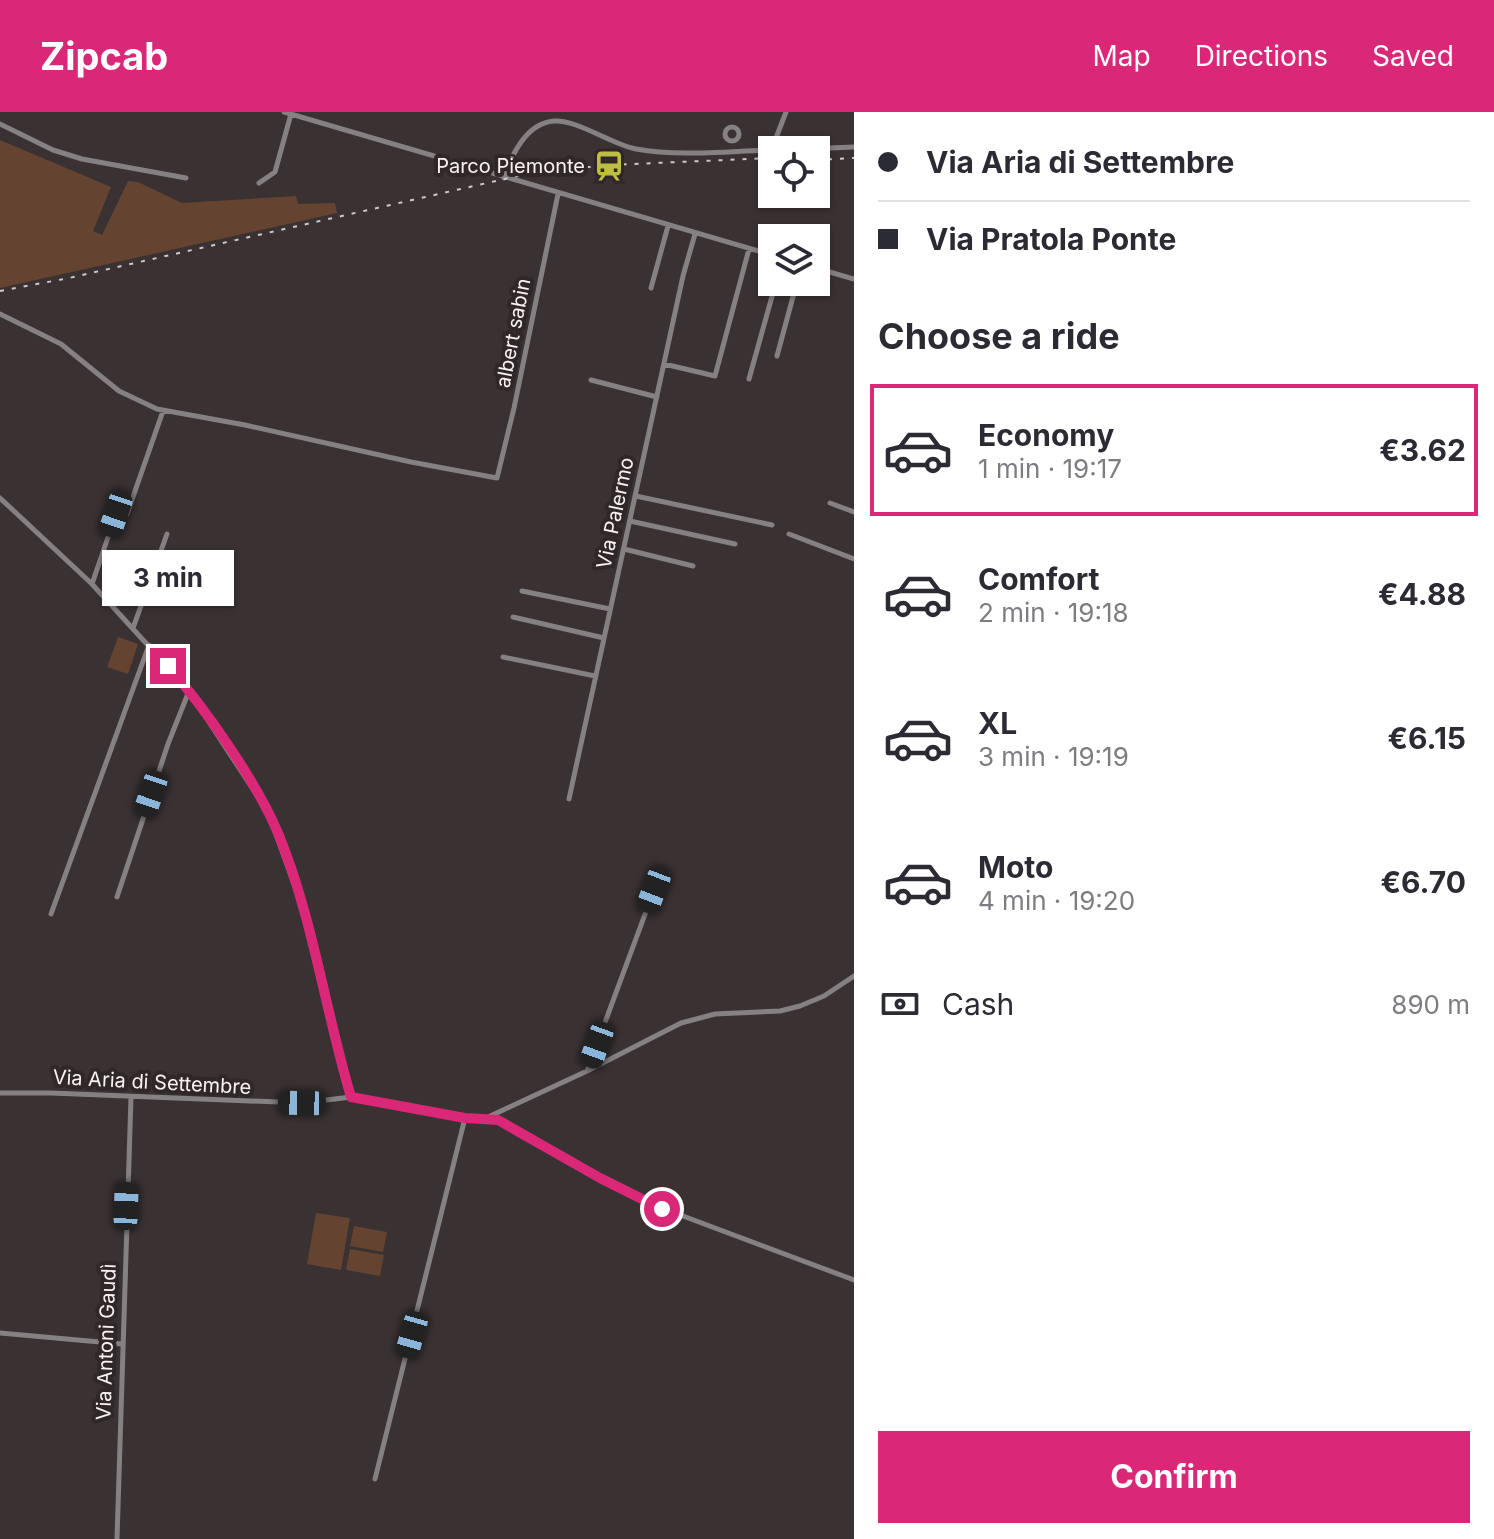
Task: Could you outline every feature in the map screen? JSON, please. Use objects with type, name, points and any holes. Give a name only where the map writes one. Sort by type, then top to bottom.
[{"type":"street","points":[[284,112],[758,251]]},
{"type":"street","points":[[777,136],[786,112]]},
{"type":"street","points":[[259,183],[275,172],[291,114]]},
{"type":"street","points":[[504,178],[513,151],[528,134],[554,121],[569,123],[610,142],[634,149],[655,152],[758,151]]},
{"type":"street","points":[[0,124],[53,150],[82,159],[186,178]]},
{"type":"street","points":[[727,152],[729,141]]},
{"type":"street","points":[[830,148],[854,147]]},
{"type":"street","name":"albert sabin","points":[[163,411],[245,425],[497,478],[558,194]]},
{"type":"street","points":[[651,288],[668,226]]},
{"type":"street","name":"Via Palermo","points":[[569,799],[695,234]]},
{"type":"street","points":[[664,364],[715,376],[749,249]]},
{"type":"street","points":[[830,272],[854,279]]},
{"type":"street","points":[[749,379],[772,296]]},
{"type":"street","points":[[777,356],[793,296]]},
{"type":"street","points":[[0,314],[61,344],[119,391],[163,411],[127,514]]},
{"type":"street","points":[[591,380],[657,397]]},
{"type":"street","points":[[635,496],[772,525]]},
{"type":"street","points":[[0,498],[92,584],[189,691],[268,812],[308,923],[351,1097]]},
{"type":"street","points":[[830,503],[854,512]]},
{"type":"street","points":[[92,584],[116,514]]},
{"type":"street","points":[[630,521],[735,544]]},
{"type":"street","points":[[133,628],[167,534]]},
{"type":"street","points":[[789,534],[854,559]]},
{"type":"street","points":[[624,549],[693,566]]},
{"type":"street","points":[[522,591],[610,609]]},
{"type":"street","points":[[513,617],[604,638]]},
{"type":"street","points":[[51,914],[149,645]]},
{"type":"street","points":[[503,657],[595,676]]},
{"type":"street","points":[[117,897],[189,691]]},
{"type":"street","points":[[587,1071],[654,890]]},
{"type":"street","points":[[485,1119],[681,1023],[715,1014],[780,1011],[800,1006],[824,996],[854,976]]},
{"type":"street","name":"Via Aria di Settembre","points":[[0,1093],[302,1103],[351,1097],[465,1118],[498,1120],[643,1201],[854,1280]]},
{"type":"street","name":"Via Antoni Gaudì","points":[[117,1539],[131,1097]]},
{"type":"street","points":[[375,1479],[465,1118]]},
{"type":"street","points":[[0,1333],[122,1344]]},
{"type":"shaded area","points":[[0,140],[111,187],[93,231],[102,235],[128,181],[138,182],[182,203],[296,196],[298,204],[335,203],[337,213],[0,288]]},
{"type":"shaded area","points":[[118,637],[138,644],[128,674],[107,667]]},
{"type":"shaded area","points":[[316,1213],[350,1218],[341,1270],[307,1264]]},
{"type":"shaded area","points":[[354,1226],[387,1232],[383,1252],[350,1246]]},
{"type":"shaded area","points":[[350,1249],[384,1255],[380,1276],[346,1270]]},
{"type":"railway","points":[[830,159],[854,158]]},
{"type":"railway","points":[[0,291],[531,173],[609,165],[758,159]]},
{"type":"place","name":"Parco Piemonte","points":[[609,166]]},
{"type":"route","points":[[168,666],[240,766],[279,836],[308,923],[351,1097],[465,1118],[498,1120],[662,1209]]}]
